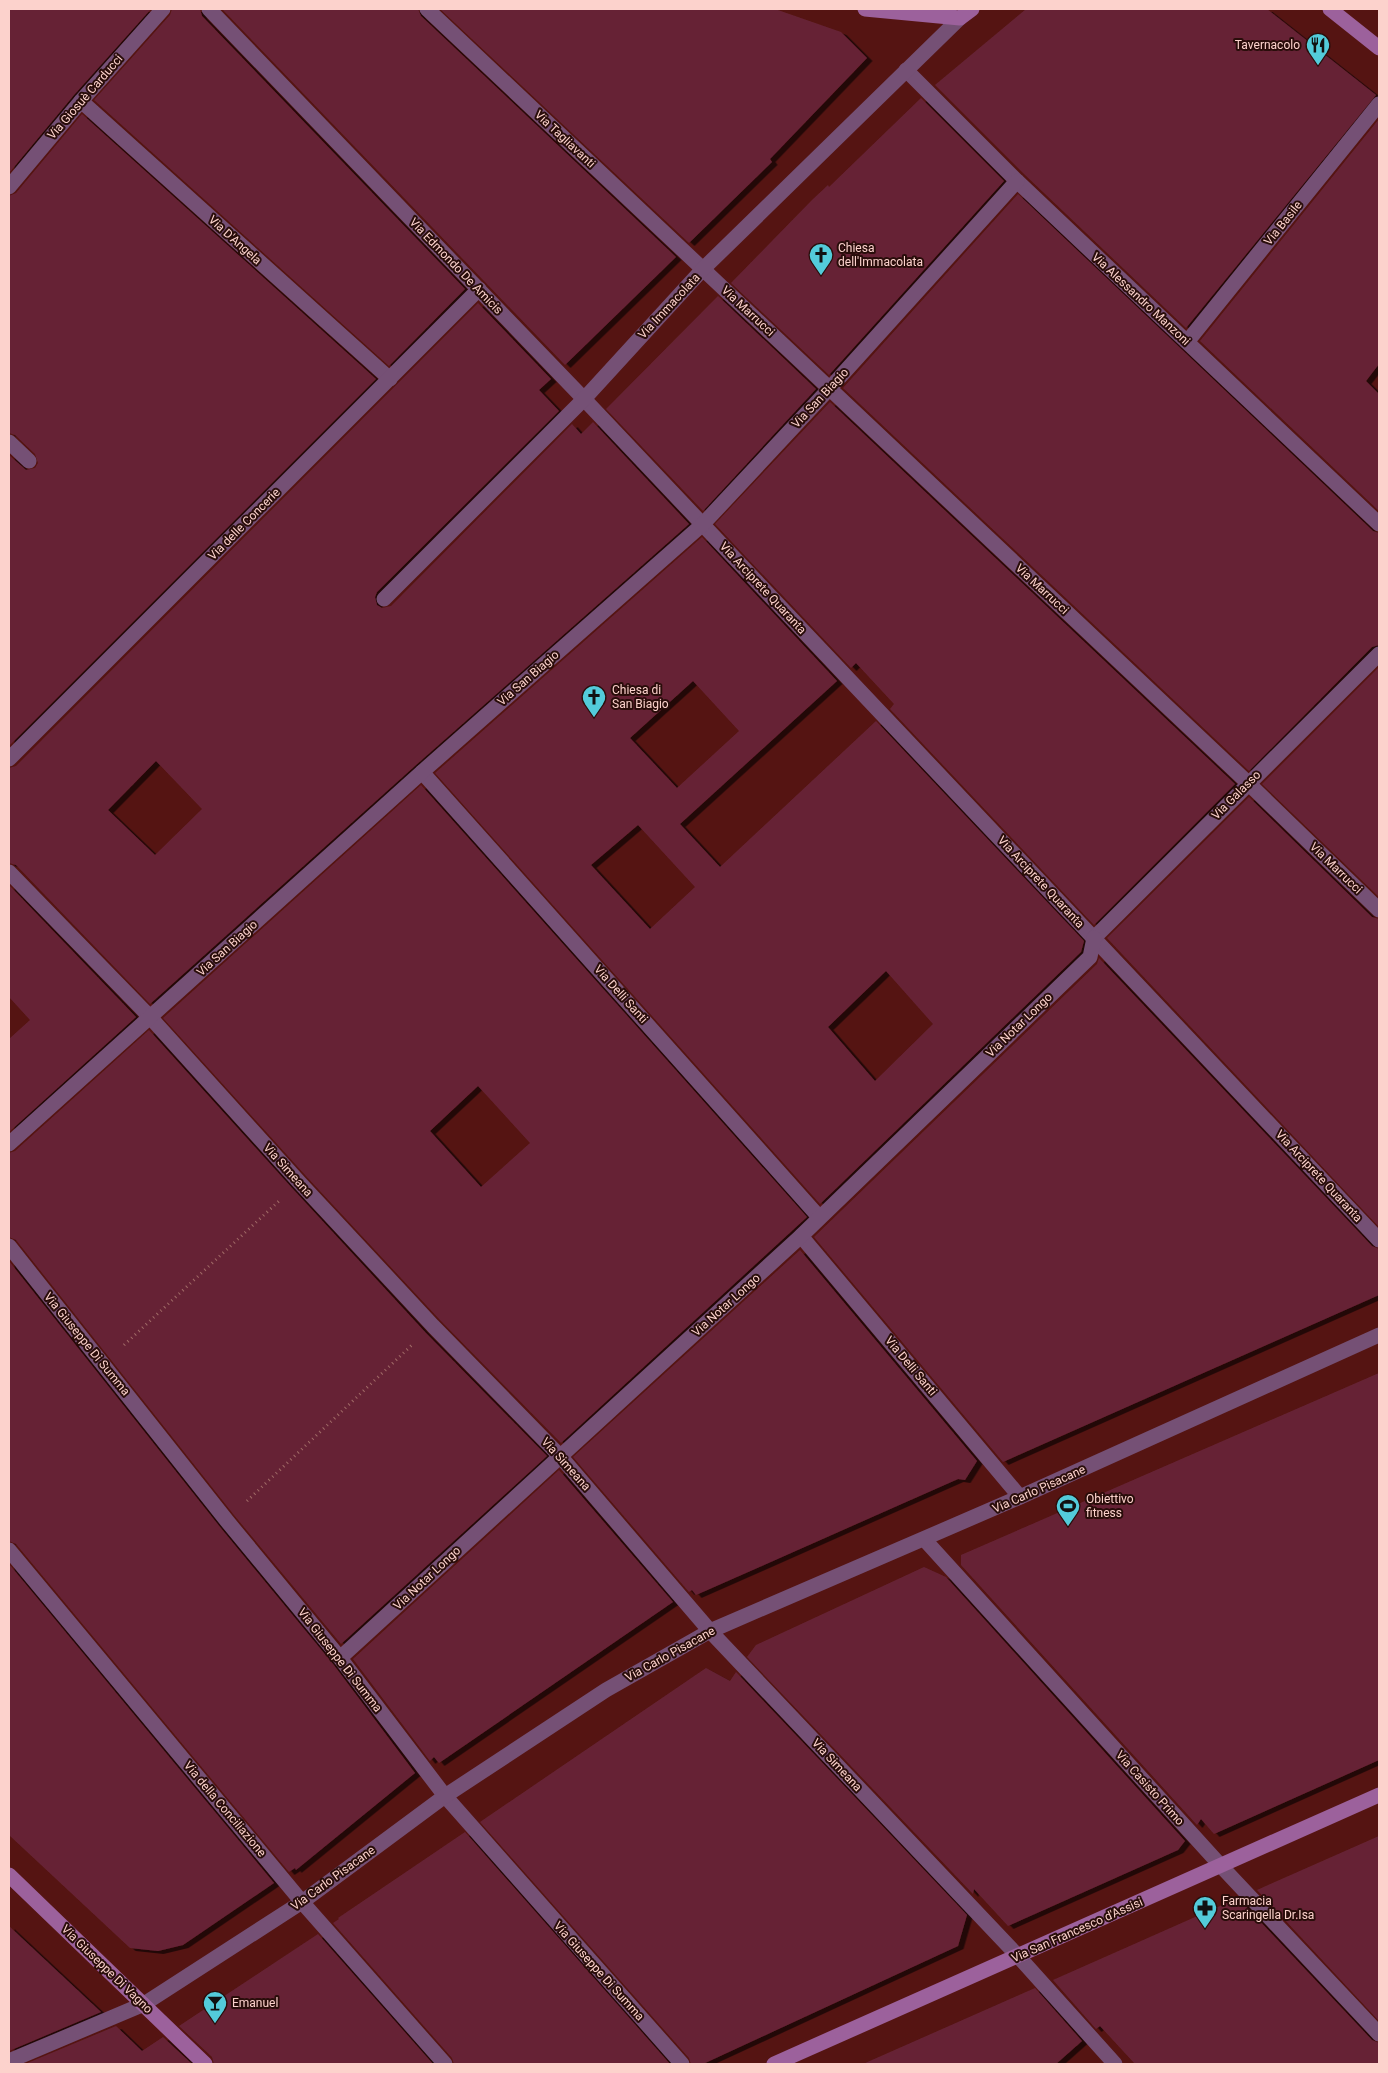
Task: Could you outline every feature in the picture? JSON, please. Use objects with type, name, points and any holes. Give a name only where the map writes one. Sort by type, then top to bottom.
[{"type":"street","name":"Via Giosuè Carducci","points":[[9,186],[163,9]]},
{"type":"street","name":"Via Edmondo De Amicis","points":[[209,9],[703,524]]},
{"type":"street","name":"Via Tagliavanti","points":[[427,9],[703,269]]},
{"type":"street","points":[[865,9],[966,14]]},
{"type":"street","points":[[1330,9],[1379,48]]},
{"type":"street","name":"Via Immacolata","points":[[384,599],[584,399],[703,269],[906,70],[966,14]]},
{"type":"street","name":"Via Alessandro Manzoni","points":[[906,70],[1017,181],[1379,524]]},
{"type":"street","name":"Via D'Angela","points":[[81,101],[390,379]]},
{"type":"street","name":"Via Basile","points":[[1187,342],[1379,104]]},
{"type":"street","name":"Via San Biagio","points":[[9,1144],[422,772],[703,524],[830,388],[1017,181]]},
{"type":"street","name":"Via Marrucci","points":[[703,269],[1248,783],[1379,910]]},
{"type":"street","name":"Via delle Concerie","points":[[9,759],[479,289]]},
{"type":"street","points":[[9,442],[29,461]]},
{"type":"street","name":"Via Arciprete Quaranta","points":[[703,524],[1379,1240]]},
{"type":"street","name":"Via Galasso","points":[[1094,938],[1379,654]]},
{"type":"street","name":"Via Delli Santi","points":[[422,772],[819,1217]]},
{"type":"street","name":"Via Simeana","points":[[9,872],[150,1017],[299,1182],[433,1326],[560,1456],[710,1630],[1018,1956],[1114,2064]]},
{"type":"street","name":"Via Notar Longo","points":[[340,1658],[802,1236],[819,1217],[1090,957],[1094,938]]},
{"type":"street","name":"Via Delli Santi","points":[[802,1236],[1020,1497]]},
{"type":"street","name":"Via Giuseppe Di Summa","points":[[9,1246],[226,1521],[340,1658],[445,1796],[682,2064]]},
{"type":"street","name":"Via Carlo Pisacane","points":[[9,2061],[144,2004],[302,1902],[445,1796],[606,1690],[710,1630],[1020,1497],[1379,1335]]},
{"type":"street","name":"Via Casisto Primo","points":[[924,1539],[1221,1866],[1379,2034]]},
{"type":"street","name":"Via della Conciliazione","points":[[9,1550],[302,1902],[445,2064]]},
{"type":"street","name":"Via San Francesco d'Assisi","points":[[774,2064],[1379,1795]]},
{"type":"street","name":"Via Giuseppe Di Vagno","points":[[9,1876],[205,2064]]},
{"type":"path","points":[[104,1364],[299,1182]]},
{"type":"path","points":[[226,1521],[433,1326]]},
{"type":"building","points":[[9,9],[151,9],[74,95],[9,173]]},
{"type":"building","points":[[172,9],[200,9],[202,16],[465,289],[389,366],[94,100],[170,15]]},
{"type":"building","points":[[222,9],[418,9],[421,16],[676,257],[565,365]]},
{"type":"building","points":[[440,9],[775,9],[841,32],[867,58],[770,159],[772,162],[689,243]]},
{"type":"building","points":[[1026,9],[1267,9],[1376,95],[1186,328],[1024,174],[935,85]]},
{"type":"building","points":[[921,98],[1004,181],[829,375],[731,283],[812,200],[828,185],[829,187]]},
{"type":"building","points":[[82,114],[376,379],[9,746],[9,455],[26,470],[35,468],[38,463],[35,454],[15,435],[9,433],[9,196],[16,193]]},
{"type":"building","points":[[1379,119],[1379,364],[1366,381],[1379,394],[1379,511],[1200,341]]},
{"type":"building","points":[[1018,194],[1373,531],[1379,533],[1379,645],[1372,647],[1249,771],[843,388]]},
{"type":"building","points":[[718,296],[816,389],[703,511],[606,409]]},
{"type":"building","points":[[478,303],[551,379],[539,390],[559,411],[377,592],[375,597],[377,605],[382,608],[391,606],[572,424],[581,434],[593,422],[689,524],[416,765],[150,1004],[16,865],[9,863],[9,768],[16,766]],"holes":[[[156,761],[202,809],[155,855],[108,810]]]},
{"type":"building","points":[[830,402],[1235,784],[1094,925],[890,709],[894,704],[856,663],[851,668],[715,524]]},
{"type":"building","points":[[702,537],[837,681],[680,824],[720,867],[876,721],[1084,941],[1081,952],[820,1204],[435,773]],"holes":[[[693,681],[739,731],[677,788],[630,738]],[[638,825],[695,887],[650,929],[591,865]],[[886,971],[933,1024],[875,1081],[828,1027]]]},
{"type":"building","points":[[1379,667],[1379,897],[1262,784]]},
{"type":"building","points":[[421,785],[807,1217],[561,1443],[440,1320],[163,1018]],"holes":[[[478,1086],[530,1143],[481,1187],[430,1131]]]},
{"type":"building","points":[[1249,797],[1372,917],[1379,919],[1379,1227],[1107,938]]},
{"type":"building","points":[[9,885],[136,1017],[9,1132],[9,1039],[30,1020],[9,997]]},
{"type":"building","points":[[1099,958],[1372,1246],[1379,1249],[1379,1295],[1003,1462],[814,1237],[1097,964]]},
{"type":"building","points":[[149,1030],[426,1333],[547,1456],[341,1644],[234,1515],[16,1240],[9,1237],[9,1153],[15,1151]]},
{"type":"building","points":[[800,1250],[977,1461],[965,1480],[958,1479],[696,1595],[692,1590],[689,1592],[573,1457]]},
{"type":"building","points":[[9,1261],[220,1527],[333,1664],[415,1773],[296,1870],[295,1868],[289,1872],[16,1544],[9,1541]]},
{"type":"building","points":[[1379,1373],[1379,1760],[1214,1834],[1201,1819],[1197,1825],[961,1565],[961,1555]]},
{"type":"building","points":[[559,1470],[673,1602],[439,1763],[434,1757],[430,1761],[353,1659]]},
{"type":"building","points":[[9,1564],[274,1883],[183,1945],[158,1951],[130,1948],[9,1835]]},
{"type":"building","points":[[924,1567],[946,1577],[1185,1841],[1178,1850],[1008,1926],[974,1889],[973,1894],[747,1657],[756,1645]]},
{"type":"building","points":[[706,1668],[730,1681],[736,1672],[967,1915],[958,1946],[703,2064],[691,2064],[689,2058],[480,1822]]},
{"type":"building","points":[[465,1832],[670,2064],[454,2064],[452,2058],[333,1923]]},
{"type":"building","points":[[1379,1836],[1379,2021],[1257,1890]]},
{"type":"building","points":[[1238,1898],[1372,2040],[1379,2043],[1379,2064],[1135,2064],[1100,2026],[1096,2029],[1053,1980]]},
{"type":"building","points":[[9,1926],[101,2012],[9,2051]]},
{"type":"building","points":[[318,1934],[433,2064],[214,2064],[212,2057],[179,2026]]},
{"type":"building","points":[[1035,1988],[1082,2041],[1056,2064],[863,2064]]},
{"type":"building","points":[[116,2026],[142,2051],[163,2037],[192,2064],[25,2064]]},
{"type":"place","name":"Tavernacolo","points":[[1318,66]]},
{"type":"place","name":"Chiesa dell'Immacolata","points":[[821,276]]},
{"type":"place","name":"Chiesa di San Biagio","points":[[594,718]]},
{"type":"place","name":"Obiettivo fitness","points":[[1068,1527]]},
{"type":"place","name":"Farmacia Scaringella Dr.Isa","points":[[1205,1929]]},
{"type":"place","name":"Emanuel","points":[[215,2024]]}]
